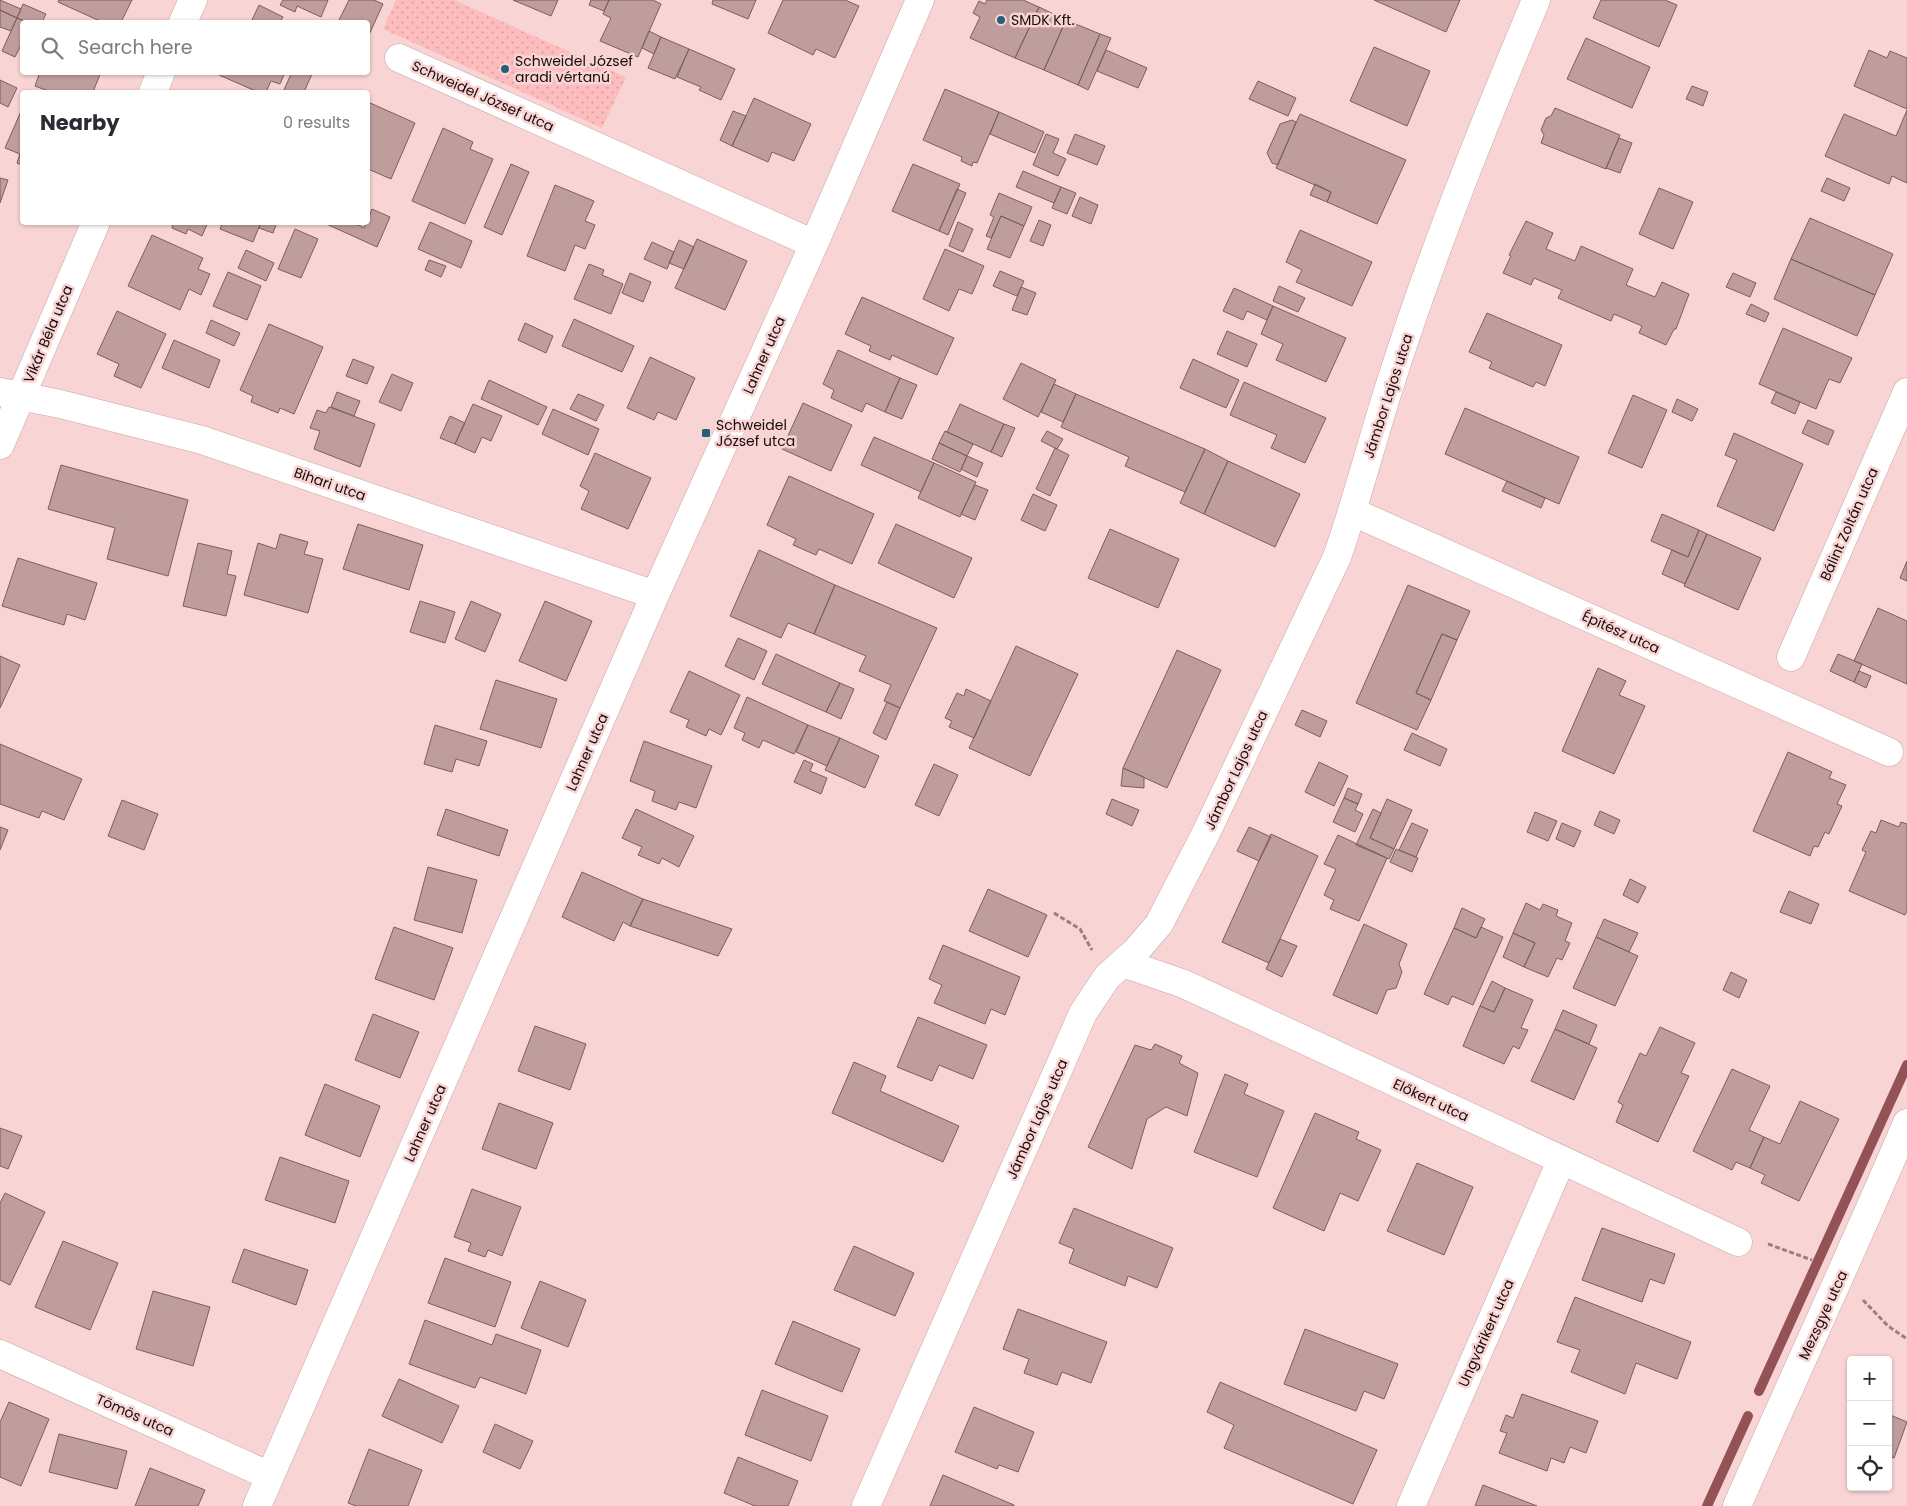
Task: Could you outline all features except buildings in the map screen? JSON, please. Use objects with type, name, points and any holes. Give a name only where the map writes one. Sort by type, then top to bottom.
[{"type":"street","points":[[184,20],[193,0]]},
{"type":"street","name":"Lahner utca","points":[[257,1506],[655,595],[814,244],[920,0]]},
{"type":"street","name":"Jámbor Lajos utca","points":[[866,1506],[1083,1013],[1107,977],[1147,940],[1159,924],[1197,851],[1337,557],[1353,512],[1387,394],[1471,156],[1536,0]]},
{"type":"street","name":"Schweidel József utca","points":[[398,58],[814,244]]},
{"type":"street","points":[[154,90],[160,75]]},
{"type":"street","name":"Vikár Béla utca","points":[[0,444],[11,395],[95,225]]},
{"type":"street","name":"Bálint Zoltán utca","points":[[1791,657],[1907,392]]},
{"type":"street","name":"Bihari utca","points":[[11,395],[60,404],[202,440],[655,595]]},
{"type":"street","name":"Építész utca","points":[[1353,512],[1890,752]]},
{"type":"street","name":"Előkert utca","points":[[1123,962],[1184,984],[1738,1242]]},
{"type":"street","name":"Mezsgye utca","points":[[1737,1506],[1817,1325],[1842,1275],[1907,1123]]},
{"type":"street","name":"Ungvárikert utca","points":[[1411,1506],[1561,1161]]},
{"type":"street","name":"Tömös utca","points":[[0,1354],[270,1476]]},
{"type":"path","points":[[1738,1242],[1769,1244],[1807,1258]]},
{"type":"path","points":[[1842,1275],[1888,1326],[1907,1339]]},
{"type":"shaded area","points":[[396,0],[454,0],[626,77],[602,128],[383,29]]},
{"type":"waterway","points":[[1759,1391],[1907,1065]]},
{"type":"waterway","points":[[1707,1506],[1748,1416]]},
{"type":"place","name":"SMDK Kft.","points":[[1001,20]]},
{"type":"place","name":"Schweidel József aradi vértanú","points":[[505,69]]},
{"type":"place","name":"Schweidel József utca","points":[[706,433]]}]
